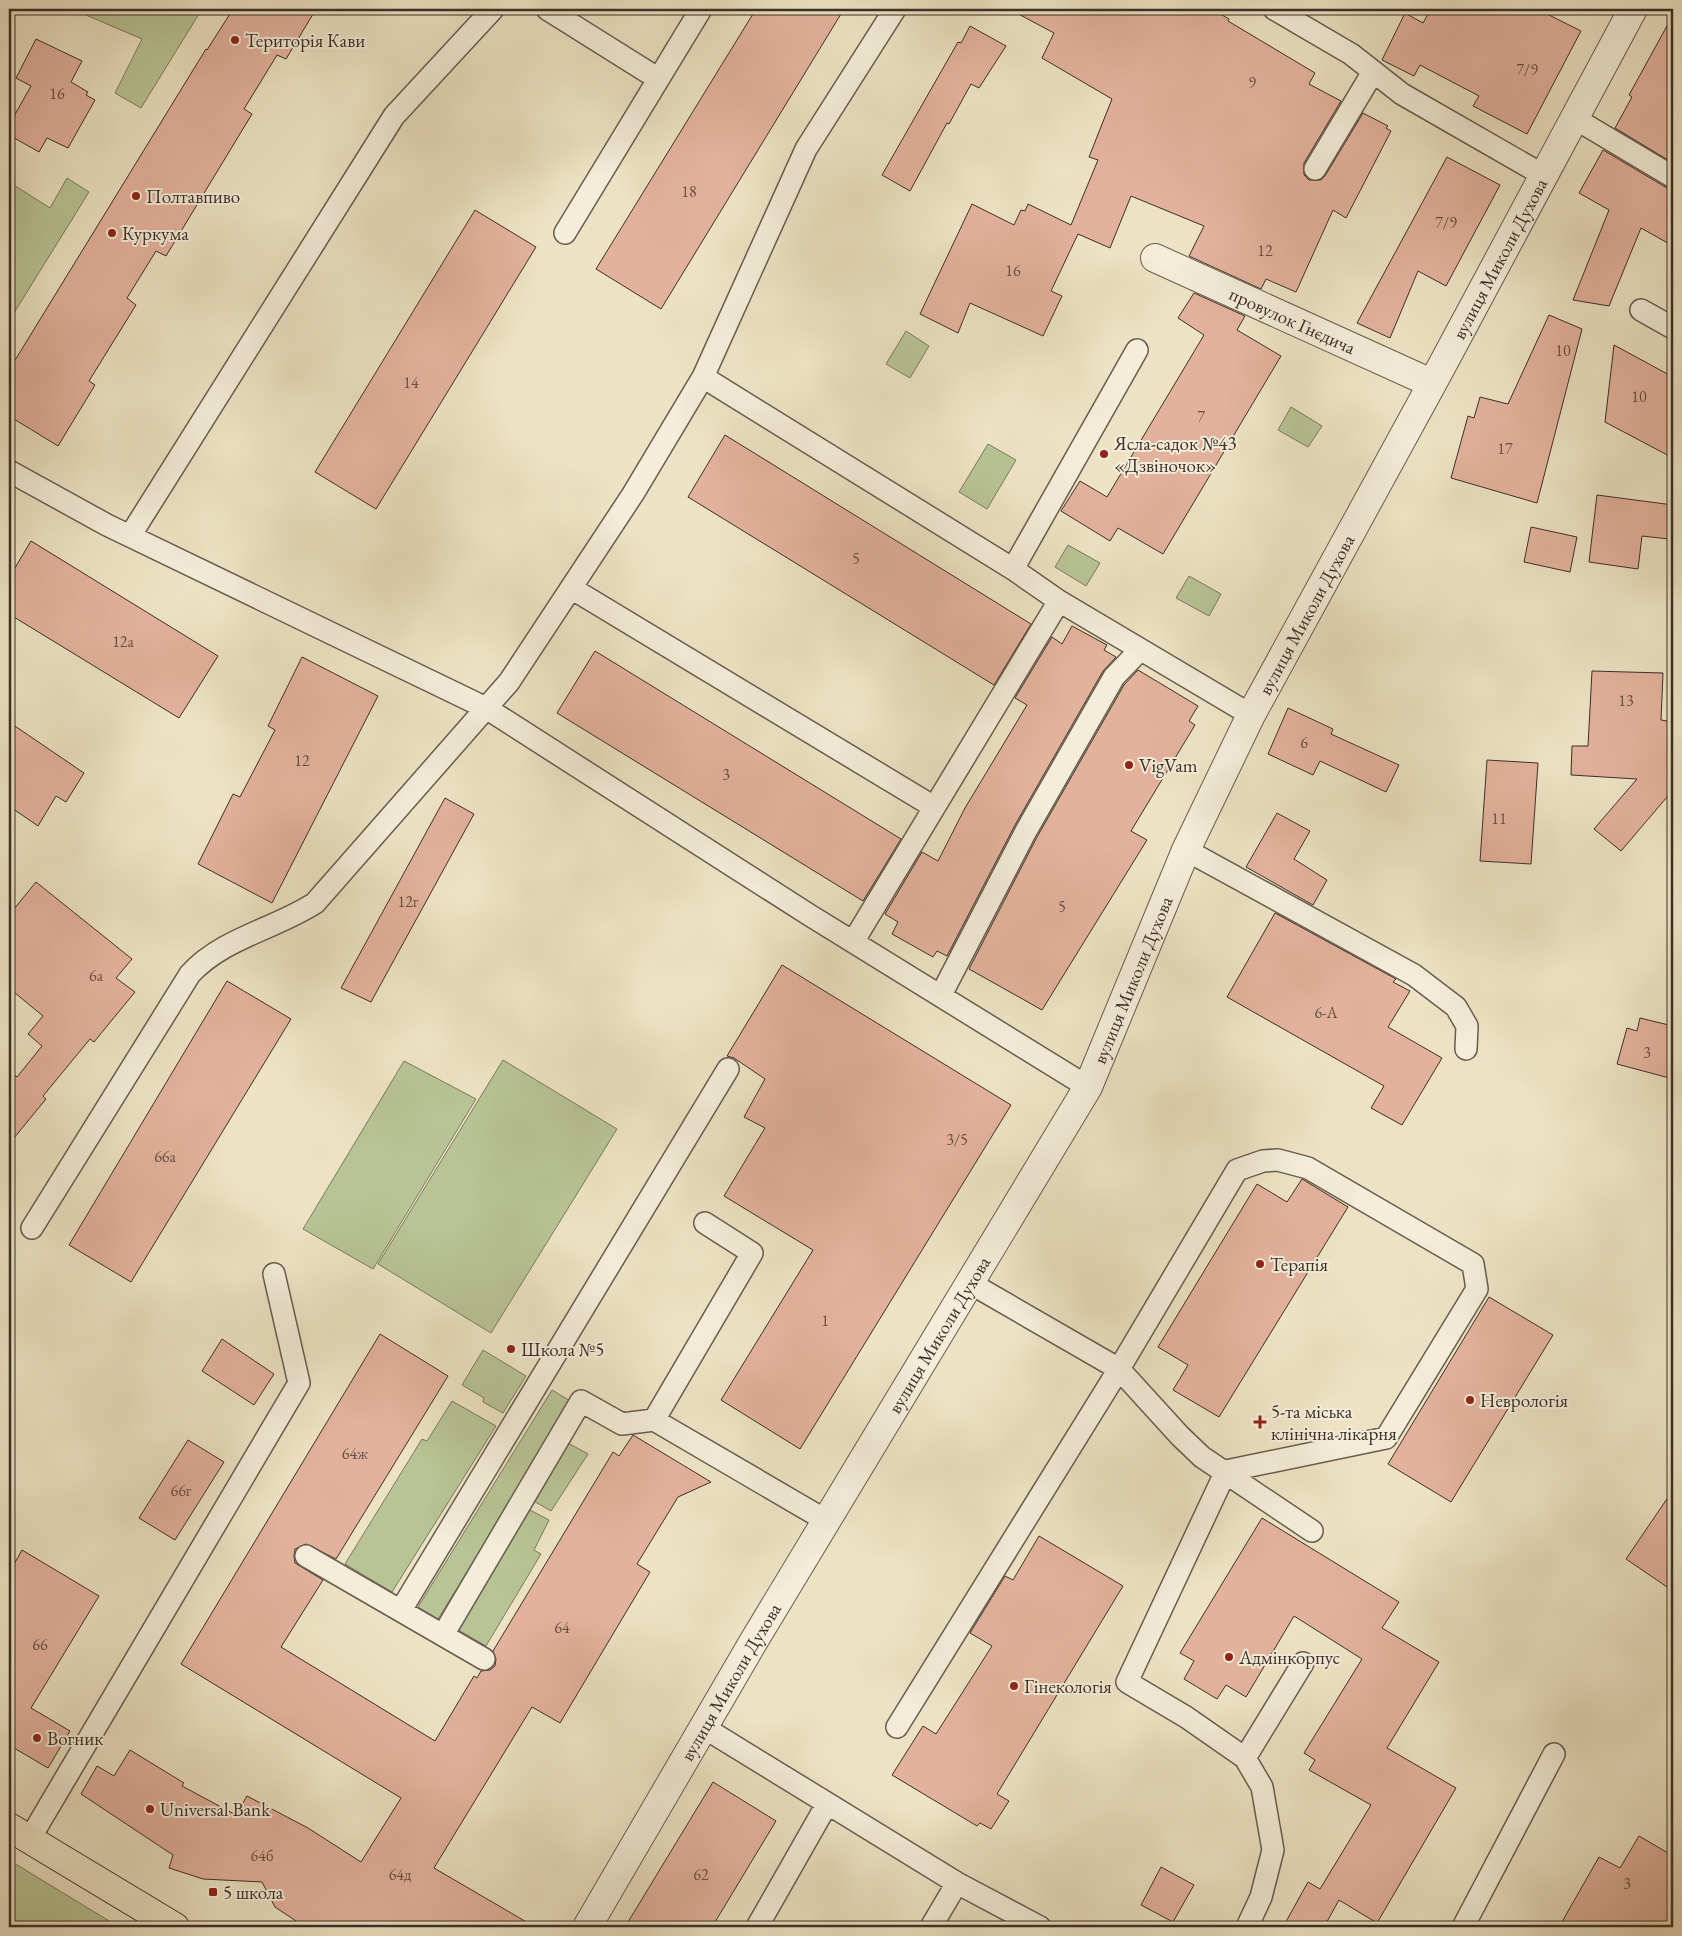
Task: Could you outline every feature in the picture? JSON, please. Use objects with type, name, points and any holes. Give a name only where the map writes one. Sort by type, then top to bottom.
[{"type":"main road","points":[[19,1834],[174,1927]]},
{"type":"street","name":"вулиця Миколи Духова","points":[[587,1927],[703,1727],[1088,1087],[1186,850],[1251,715],[1633,9]]},
{"type":"street","name":"провулок Гнєдича","points":[[1155,258],[1431,383]]},
{"type":"lane","points":[[130,536],[394,116],[493,9]]},
{"type":"lane","points":[[547,9],[657,78]]},
{"type":"lane","points":[[566,234],[657,78],[701,9]]},
{"type":"lane","points":[[32,1228],[190,974],[202,961],[216,952],[302,912],[315,903],[508,682],[633,494],[703,376],[806,149],[895,9]]},
{"type":"lane","points":[[1274,9],[1351,54],[1402,94],[1544,175]]},
{"type":"lane","points":[[1315,168],[1374,72]]},
{"type":"lane","points":[[1574,118],[1673,177]]},
{"type":"lane","points":[[1641,310],[1673,328]]},
{"type":"lane","points":[[1012,569],[1137,350]]},
{"type":"lane","points":[[703,376],[1012,569],[1059,601],[1251,715]]},
{"type":"lane","points":[[9,471],[62,502],[130,536],[486,708],[853,942],[1088,1087]]},
{"type":"lane","points":[[570,588],[934,807]]},
{"type":"lane","points":[[853,942],[1059,601]]},
{"type":"lane","points":[[941,995],[1026,831],[1114,677],[1140,650]]},
{"type":"lane","points":[[1186,850],[1414,975],[1456,1007],[1467,1026],[1466,1049]]},
{"type":"lane","points":[[401,1610],[728,1069]]},
{"type":"lane","points":[[897,1727],[1119,1369],[1237,1170],[1250,1165],[1278,1160],[1308,1168],[1473,1264],[1477,1289],[1386,1438],[1226,1471]]},
{"type":"lane","points":[[654,1420],[752,1253],[705,1223]]},
{"type":"lane","points":[[19,1834],[299,1383],[274,1274]]},
{"type":"lane","points":[[970,1283],[1119,1369],[1180,1436],[1202,1457],[1226,1471],[1312,1531]]},
{"type":"lane","points":[[443,1634],[581,1401],[622,1424],[654,1420],[827,1521]]},
{"type":"lane","points":[[1226,1471],[1127,1682],[1186,1717],[1245,1758],[1262,1787],[1273,1850],[1261,1897],[1247,1927]]},
{"type":"lane","points":[[306,1556],[484,1658]]},
{"type":"lane","points":[[1245,1758],[1303,1663]]},
{"type":"lane","points":[[703,1727],[756,1757],[827,1804],[957,1883],[1040,1927]]},
{"type":"lane","points":[[1463,1927],[1554,1754]]},
{"type":"lane","points":[[758,1927],[827,1804]]},
{"type":"lane","points":[[931,1927],[957,1883]]},
{"type":"green space","points":[[72,9],[202,9],[141,108],[115,93],[142,39]]},
{"type":"green space","points":[[67,178],[89,192],[9,321],[9,182],[50,208]]},
{"type":"green space","points":[[906,331],[929,346],[910,378],[886,364]]},
{"type":"green space","points":[[1291,407],[1322,426],[1308,447],[1278,430]]},
{"type":"green space","points":[[988,444],[1016,460],[987,509],[959,492]]},
{"type":"green space","points":[[1068,545],[1100,563],[1086,586],[1055,567]]},
{"type":"green space","points":[[1189,576],[1221,594],[1209,616],[1176,598]]},
{"type":"green space","points":[[503,1060],[617,1129],[491,1333],[378,1264]]},
{"type":"green space","points":[[404,1061],[476,1099],[373,1269],[303,1229]]},
{"type":"green space","points":[[483,1350],[526,1376],[503,1413],[483,1402],[484,1398],[462,1385]]},
{"type":"green space","points":[[552,1390],[572,1402],[438,1619],[418,1607]]},
{"type":"green space","points":[[452,1401],[496,1426],[392,1592],[345,1564],[422,1439],[427,1441]]},
{"type":"green space","points":[[568,1443],[588,1454],[551,1511],[532,1500]]},
{"type":"green space","points":[[528,1509],[549,1520],[534,1550],[541,1554],[486,1646],[455,1628]]},
{"type":"green space","points":[[9,1860],[119,1927],[9,1927]]},
{"type":"building","points":[[233,9],[316,9],[286,59],[277,55],[244,109],[252,114],[166,256],[156,251],[127,298],[136,305],[89,381],[95,385],[58,446],[9,416],[9,370],[206,49]]},
{"type":"building","points":[[756,9],[844,9],[661,309],[596,269]]},
{"type":"building","points":[[1009,9],[1212,9],[1229,19],[1228,21],[1315,73],[1309,84],[1341,101],[1304,163],[1304,175],[1309,180],[1321,180],[1325,176],[1363,113],[1388,126],[1386,128],[1391,131],[1346,218],[1333,210],[1296,292],[1266,279],[1261,289],[1189,256],[1204,226],[1131,196],[1110,248],[1078,234],[1051,291],[1062,296],[1043,336],[970,303],[958,333],[920,314],[972,204],[1014,225],[1021,210],[1025,211],[1028,204],[1071,225],[1098,160],[1089,157],[1112,99],[1042,58],[1054,33]]},
{"type":"building","points":[[1431,9],[1537,9],[1581,31],[1527,134],[1473,106],[1479,96],[1420,65],[1414,76],[1382,60],[1405,13],[1423,23]]},
{"type":"building","points":[[1673,15],[1673,163],[1615,128],[1632,97],[1629,95]]},
{"type":"building","points":[[970,26],[1006,46],[979,88],[971,84],[949,124],[947,123],[910,191],[882,175],[958,42],[961,43]]},
{"type":"building","points":[[36,39],[82,61],[71,82],[88,92],[86,95],[95,100],[68,148],[47,138],[39,152],[9,135],[9,125],[31,86],[16,78]]},
{"type":"building","points":[[1603,150],[1667,188],[1673,189],[1673,246],[1641,228],[1609,306],[1573,300],[1609,210],[1579,193]]},
{"type":"building","points":[[1447,157],[1500,185],[1446,286],[1418,271],[1390,338],[1357,323]]},
{"type":"building","points":[[475,210],[536,247],[376,509],[315,472]]},
{"type":"building","points":[[1194,293],[1245,316],[1237,330],[1281,356],[1163,554],[1118,528],[1110,541],[1061,511],[1080,481],[1107,497],[1204,335],[1178,318]]},
{"type":"building","points":[[1549,315],[1582,329],[1537,503],[1451,478],[1468,416],[1474,418],[1480,397],[1508,404]]},
{"type":"building","points":[[1614,345],[1673,377],[1673,458],[1605,422]]},
{"type":"building","points":[[725,435],[1031,624],[994,685],[688,497]]},
{"type":"building","points":[[1597,495],[1673,505],[1673,536],[1670,536],[1669,539],[1642,536],[1638,569],[1589,562]]},
{"type":"building","points":[[1531,527],[1577,537],[1570,572],[1524,562]]},
{"type":"building","points":[[31,541],[218,656],[179,718],[9,614],[9,578]]},
{"type":"building","points":[[1072,626],[1107,645],[1104,650],[1116,657],[1103,671],[1015,825],[947,956],[937,951],[933,957],[892,934],[898,922],[885,914],[922,852],[938,861],[965,808],[1027,705],[1015,698],[1052,637],[1062,644]]},
{"type":"building","points":[[595,651],[901,839],[863,901],[557,713]]},
{"type":"building","points":[[302,657],[378,696],[272,903],[198,864],[233,794],[240,797],[275,730],[268,726]]},
{"type":"building","points":[[1138,670],[1198,706],[1189,721],[1195,725],[1131,831],[1147,840],[1042,1010],[969,969],[1037,837],[1124,685]]},
{"type":"building","points":[[1592,671],[1663,673],[1661,720],[1673,722],[1673,790],[1621,851],[1594,829],[1637,779],[1571,775],[1572,746],[1588,746]]},
{"type":"building","points":[[1288,708],[1333,729],[1331,734],[1399,765],[1386,792],[1320,761],[1313,775],[1268,754]]},
{"type":"building","points":[[9,722],[84,773],[66,802],[56,796],[38,826],[9,806]]},
{"type":"building","points":[[1487,760],[1538,763],[1531,864],[1480,861]]},
{"type":"building","points":[[445,798],[474,814],[371,1002],[341,988]]},
{"type":"building","points":[[1277,813],[1310,831],[1294,859],[1327,880],[1313,905],[1246,867]]},
{"type":"building","points":[[36,882],[132,959],[116,978],[135,992],[94,1042],[90,1039],[43,1096],[46,1099],[9,1144],[9,1070],[17,1077],[42,1046],[28,1034],[43,1016],[9,988],[9,915]]},
{"type":"building","points":[[1275,913],[1396,979],[1393,982],[1410,991],[1388,1027],[1442,1058],[1402,1125],[1371,1108],[1384,1086],[1227,997]]},
{"type":"building","points":[[782,965],[1011,1105],[800,1449],[721,1400],[813,1250],[724,1196],[765,1128],[744,1117],[765,1079],[734,1058],[727,1056]]},
{"type":"building","points":[[227,981],[291,1019],[131,1282],[69,1245]]},
{"type":"building","points":[[1640,1018],[1673,1026],[1673,1079],[1617,1064],[1627,1028],[1637,1031]]},
{"type":"building","name":"Терапія","points":[[1302,1179],[1348,1207],[1219,1417],[1173,1390],[1188,1365],[1158,1347],[1257,1184],[1287,1202]]},
{"type":"building","name":"Неврологія","points":[[1489,1297],[1553,1335],[1451,1502],[1388,1464]]},
{"type":"building","points":[[380,1334],[448,1376],[336,1559],[306,1544],[295,1549],[295,1563],[323,1580],[281,1647],[435,1741],[474,1676],[477,1678],[481,1671],[490,1670],[495,1666],[496,1659],[493,1651],[613,1452],[619,1456],[633,1435],[711,1482],[678,1497],[637,1564],[650,1572],[560,1723],[532,1707],[434,1868],[535,1927],[305,1927],[275,1907],[262,1882],[203,1879],[169,1868],[173,1855],[81,1794],[97,1766],[114,1776],[130,1750],[184,1783],[182,1786],[236,1815],[247,1796],[308,1828],[361,1862],[401,1798],[181,1664]]},
{"type":"building","points":[[222,1339],[274,1374],[254,1405],[202,1371]]},
{"type":"building","points":[[188,1440],[224,1462],[175,1540],[139,1518]]},
{"type":"building","points":[[1673,1490],[1673,1591],[1626,1559]]},
{"type":"building","name":"Адмінкорпус","points":[[1262,1518],[1399,1602],[1382,1628],[1439,1662],[1387,1748],[1456,1788],[1377,1923],[1339,1900],[1324,1927],[1283,1927],[1308,1882],[1320,1889],[1371,1805],[1309,1770],[1315,1760],[1304,1753],[1362,1659],[1294,1616],[1246,1697],[1226,1685],[1217,1699],[1184,1679],[1194,1661],[1180,1653]]},
{"type":"building","name":"Гінекологія","points":[[1039,1536],[1123,1586],[997,1794],[1009,1801],[991,1829],[980,1823],[977,1826],[892,1775],[923,1726],[936,1734],[992,1646],[970,1633],[1005,1576],[1013,1580]]},
{"type":"building","points":[[22,1550],[99,1596],[31,1708],[70,1731],[48,1768],[9,1745],[9,1573]]},
{"type":"building","points":[[713,1782],[776,1821],[712,1927],[625,1927]]},
{"type":"building","points":[[1639,1836],[1673,1856],[1673,1914],[1665,1927],[1559,1927],[1599,1857],[1620,1868]]},
{"type":"building","points":[[1161,1867],[1194,1885],[1173,1922],[1141,1905]]},
{"type":"place","name":"Територія Кави","points":[[235,40]]},
{"type":"place","name":"Полтавпиво","points":[[136,196]]},
{"type":"place","name":"Куркума","points":[[112,233]]},
{"type":"place","name":"Ясла-садок №43 «Дзвіночок»","points":[[1104,454]]},
{"type":"place","name":"VigVam","points":[[1129,765]]},
{"type":"place","name":"Терапія","points":[[1260,1264]]},
{"type":"place","name":"Школа №5","points":[[511,1349]]},
{"type":"place","name":"Неврологія","points":[[1470,1400]]},
{"type":"place","name":"5-та міська клінічна лікарня","points":[[1260,1422]]},
{"type":"place","name":"Адмінкорпус","points":[[1229,1657]]},
{"type":"place","name":"Гінекологія","points":[[1014,1686]]},
{"type":"place","name":"Вогник","points":[[37,1738]]},
{"type":"place","name":"Universal Bank","points":[[150,1809]]},
{"type":"place","name":"5 школа","points":[[213,1892]]}]
